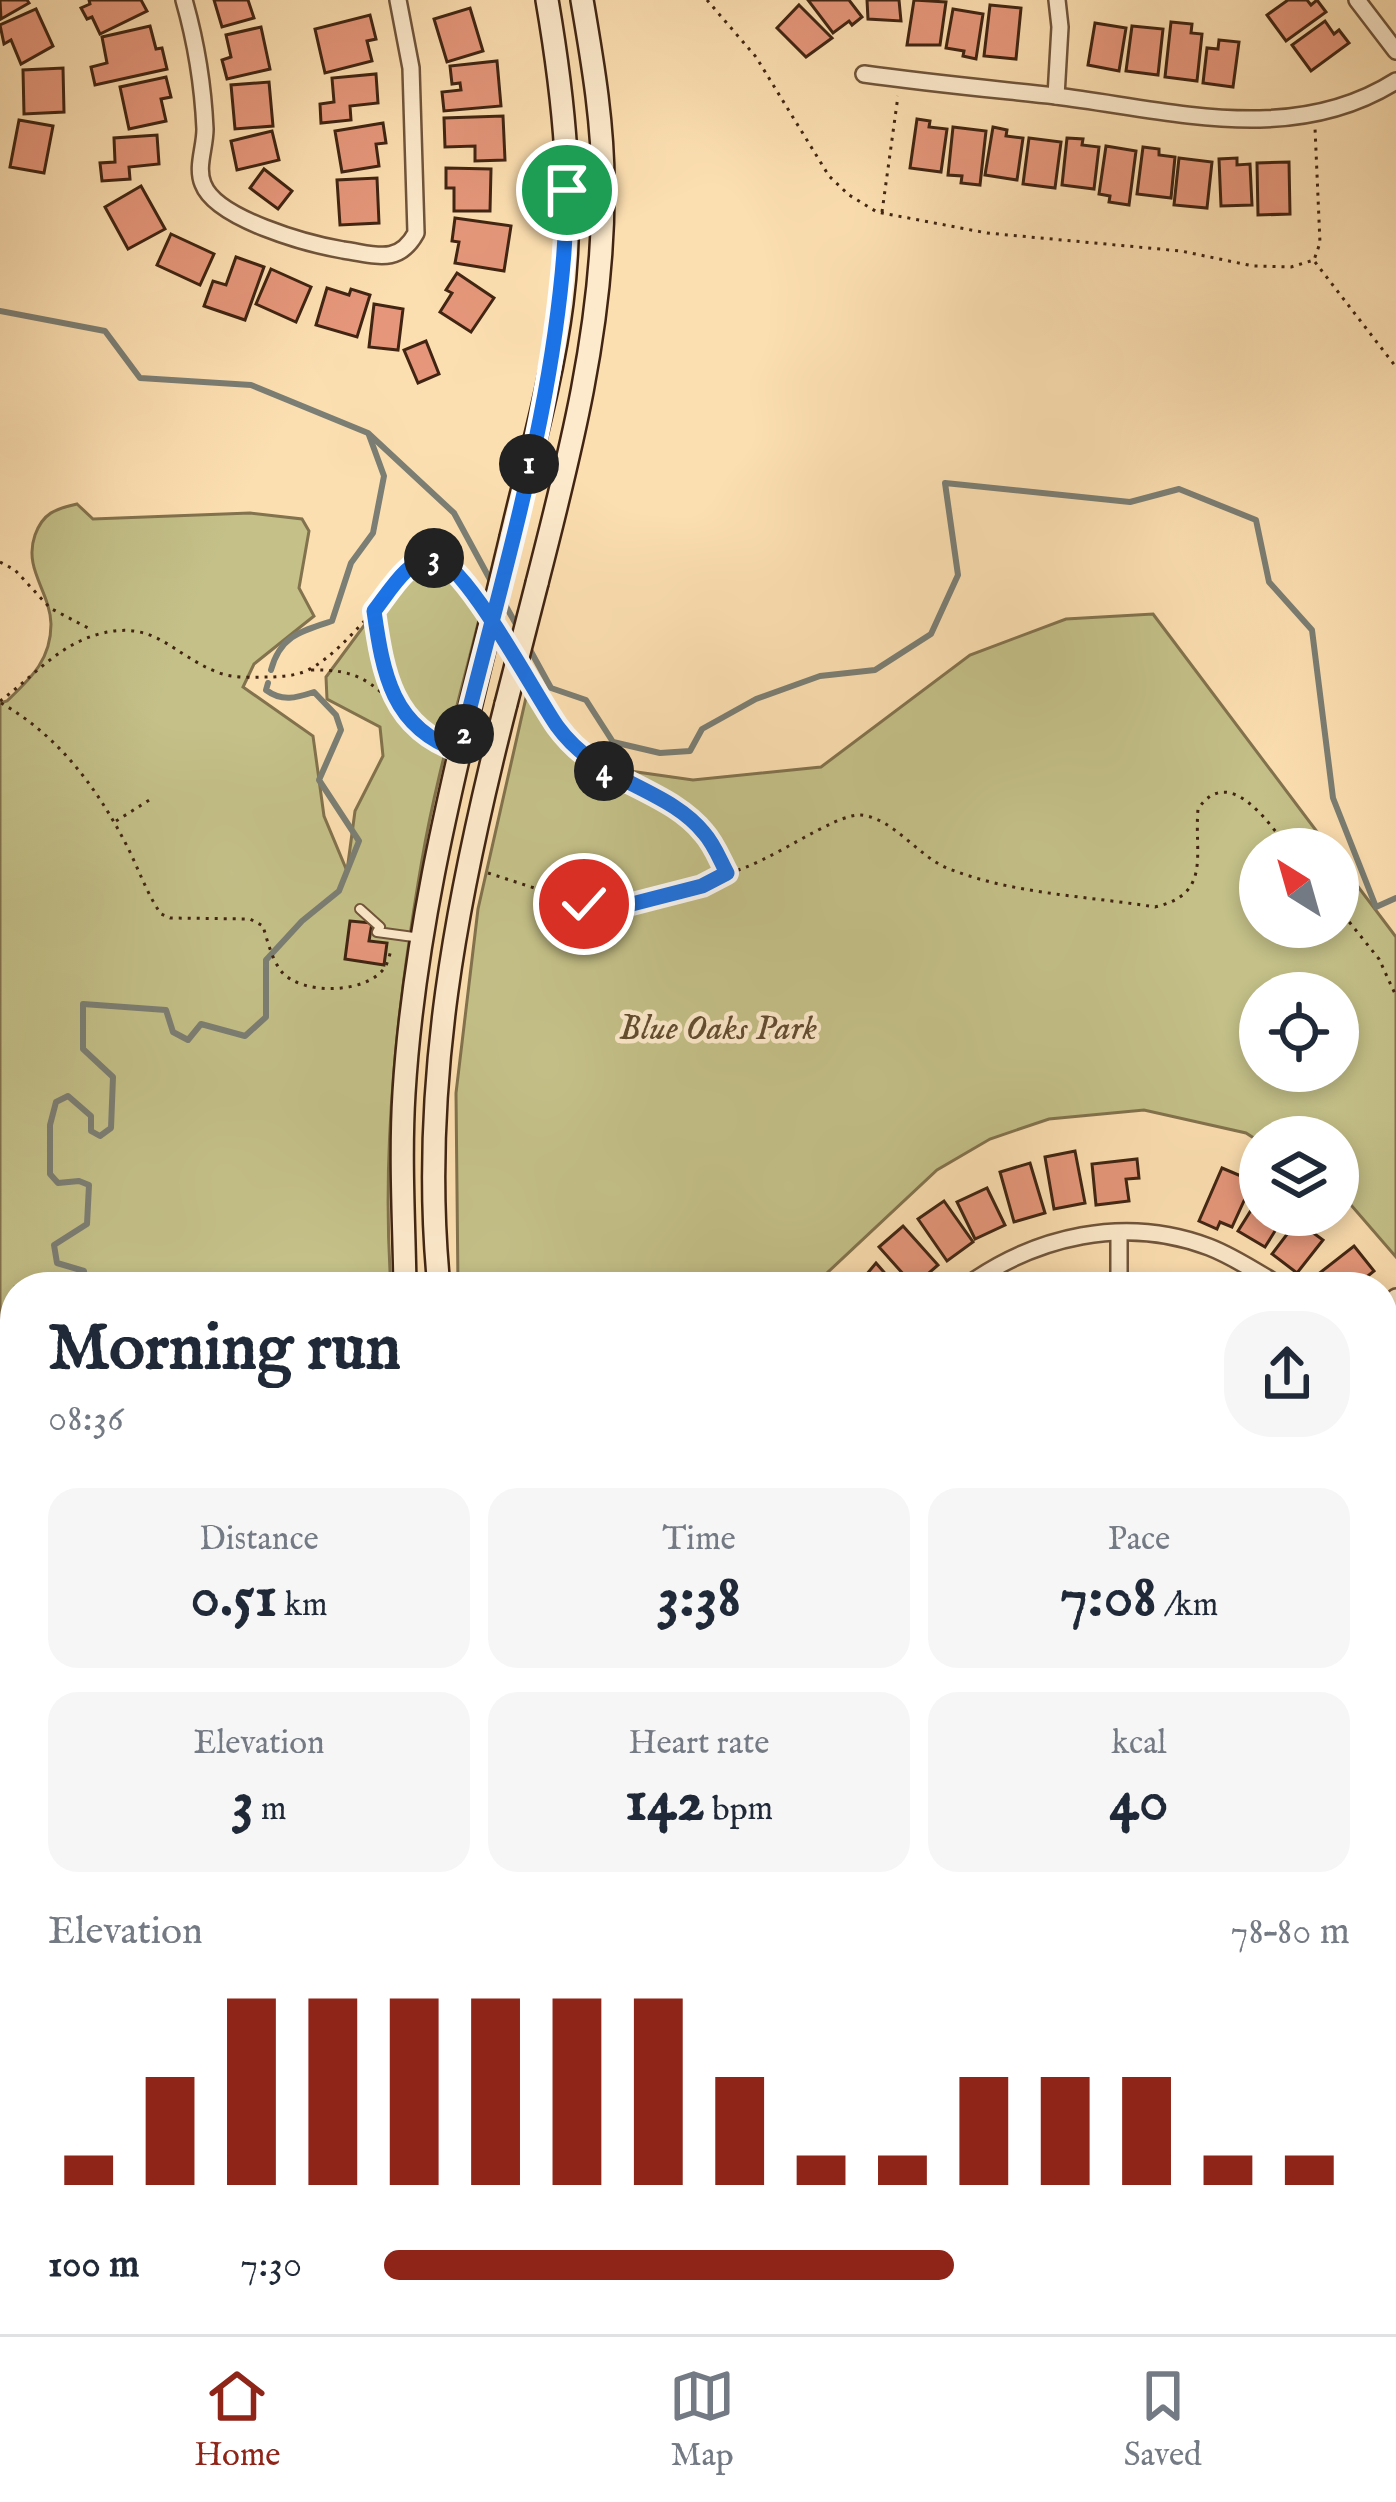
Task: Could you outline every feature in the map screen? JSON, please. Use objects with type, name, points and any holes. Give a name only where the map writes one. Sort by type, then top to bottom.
[{"type":"main road","points":[[405,1272],[404,1096],[434,859],[562,305],[566,248],[563,117],[547,0]]},
{"type":"main road","points":[[437,1272],[434,1097],[450,959],[466,868],[577,426],[597,292],[602,154],[583,0]]},
{"type":"street","points":[[184,0],[203,93],[205,142],[199,171],[204,190],[215,202],[275,234],[310,245],[390,256],[408,249],[416,233],[411,68],[398,0]]},
{"type":"street","points":[[1056,96],[1057,0]]},
{"type":"street","points":[[1358,0],[1396,51]]},
{"type":"street","points":[[864,74],[1232,120],[1315,114],[1376,94],[1396,81]]},
{"type":"street","points":[[986,1272],[1032,1247],[1092,1233],[1164,1235],[1209,1246],[1255,1272]]},
{"type":"street","points":[[1119,1233],[1119,1272]]},
{"type":"lane","points":[[360,909],[380,927],[377,932],[422,939]]},
{"type":"path","points":[[707,0],[756,57],[830,176],[849,195],[881,213],[987,233],[1181,251],[1253,266],[1291,267],[1314,260]]},
{"type":"path","points":[[881,213],[901,80]]},
{"type":"path","points":[[1314,260],[1320,243],[1315,114]]},
{"type":"path","points":[[1314,260],[1396,367]]},
{"type":"path","points":[[309,670],[421,560],[435,558],[451,564],[477,598]]},
{"type":"path","points":[[0,562],[15,570],[50,608],[90,629]]},
{"type":"path","points":[[374,611],[382,665],[405,715]]},
{"type":"path","points":[[393,935],[385,968],[369,982],[302,988],[280,970],[263,926],[250,919],[161,914],[115,821],[92,788],[44,730],[0,701],[67,648],[118,630],[166,639],[220,674],[289,676],[337,669],[371,681],[435,743],[459,751]]},
{"type":"path","points":[[531,686],[575,750],[682,813],[704,833],[727,873]]},
{"type":"path","points":[[466,868],[605,907],[702,886],[766,861],[859,814],[882,823],[942,866],[988,882],[1154,907],[1188,894],[1196,877],[1198,809],[1216,792],[1229,791],[1247,801],[1271,828]]},
{"type":"path","points":[[115,821],[151,799]]},
{"type":"path","points":[[1359,934],[1379,959],[1396,996]]},
{"type":"green space","points":[[77,504],[93,519],[250,513],[302,519],[309,531],[299,588],[314,616],[254,664],[243,687],[313,736],[324,816],[347,871],[355,811],[383,756],[380,727],[327,699],[326,677],[411,562],[458,580],[481,611],[434,798],[406,966],[390,1126],[390,1272],[0,1272],[0,703],[31,676],[50,637],[50,612],[32,547],[42,522]]},
{"type":"green space","name":"Blue Oaks Park","points":[[1153,614],[1314,828],[1239,828],[1239,948],[1359,948],[1359,888],[1396,937],[1396,1257],[1359,1214],[1359,1116],[1239,1116],[1239,1131],[1144,1110],[1049,1119],[990,1139],[937,1170],[828,1272],[458,1272],[456,1093],[478,909],[530,680],[570,735],[623,770],[693,780],[821,767],[970,655],[1066,619]]},
{"type":"building","points":[[0,0],[27,0],[29,3],[1,19]]},
{"type":"building","points":[[89,0],[141,0],[147,11],[100,34],[81,8]]},
{"type":"building","points":[[214,0],[248,0],[254,18],[222,27]]},
{"type":"building","points":[[808,0],[849,0],[862,17],[833,33]]},
{"type":"building","points":[[867,0],[899,0],[901,21],[868,19]]},
{"type":"building","points":[[914,0],[946,2],[940,45],[907,45]]},
{"type":"building","points":[[1288,0],[1307,0],[1311,5],[1317,0],[1326,12],[1286,41],[1267,15]]},
{"type":"building","points":[[799,5],[832,38],[806,57],[777,28]]},
{"type":"building","points":[[990,5],[1021,8],[1016,59],[984,56]]},
{"type":"building","points":[[470,8],[483,51],[447,62],[434,19]]},
{"type":"building","points":[[36,9],[53,46],[21,64],[11,40],[4,44],[0,25]]},
{"type":"building","points":[[953,9],[983,14],[976,59],[946,48]]},
{"type":"building","points":[[370,15],[376,39],[367,41],[372,61],[325,73],[315,29]]},
{"type":"building","points":[[1325,21],[1349,43],[1311,71],[1292,45]]},
{"type":"building","points":[[1171,22],[1192,24],[1191,33],[1202,34],[1197,81],[1165,77]]},
{"type":"building","points":[[1095,23],[1126,28],[1119,71],[1088,65]]},
{"type":"building","points":[[150,26],[167,69],[95,85],[91,67],[107,63],[102,37]]},
{"type":"building","points":[[1132,26],[1163,29],[1158,75],[1126,71]]},
{"type":"building","points":[[261,27],[270,69],[227,79],[222,60],[231,57],[226,35]]},
{"type":"building","points":[[1219,40],[1239,42],[1233,87],[1203,83],[1207,48],[1218,49]]},
{"type":"building","points":[[497,61],[501,106],[444,111],[442,92],[461,90],[460,83],[452,84],[450,66]]},
{"type":"building","points":[[63,68],[64,112],[24,114],[23,70]]},
{"type":"building","points":[[376,74],[378,103],[350,106],[351,120],[321,123],[320,104],[334,102],[332,78]]},
{"type":"building","points":[[166,77],[171,97],[161,99],[166,121],[129,129],[120,87]]},
{"type":"building","points":[[269,82],[273,126],[235,129],[231,85]]},
{"type":"building","points":[[503,116],[505,160],[475,161],[475,146],[445,147],[444,118]]},
{"type":"building","points":[[917,119],[930,121],[929,127],[947,129],[941,172],[910,168]]},
{"type":"building","points":[[19,120],[53,126],[44,173],[10,167]]},
{"type":"building","points":[[383,123],[386,143],[376,144],[379,166],[342,172],[335,131]]},
{"type":"building","points":[[953,127],[986,131],[980,185],[961,183],[962,176],[948,175]]},
{"type":"building","points":[[993,127],[1007,130],[1006,136],[1023,138],[1017,180],[985,175]]},
{"type":"building","points":[[272,131],[279,160],[237,170],[231,141]]},
{"type":"building","points":[[157,135],[159,164],[129,167],[130,179],[102,181],[100,163],[115,162],[114,138]]},
{"type":"building","points":[[1029,138],[1061,142],[1055,188],[1023,184]]},
{"type":"building","points":[[1067,138],[1099,147],[1094,189],[1062,185]]},
{"type":"building","points":[[1106,146],[1136,151],[1129,205],[1109,202],[1110,196],[1099,194]]},
{"type":"building","points":[[1143,147],[1175,157],[1171,198],[1137,194]]},
{"type":"building","points":[[1179,158],[1212,162],[1207,208],[1174,205]]},
{"type":"building","points":[[1237,158],[1237,165],[1250,164],[1252,205],[1221,206],[1219,159]]},
{"type":"building","points":[[1289,162],[1290,214],[1258,215],[1257,163]]},
{"type":"building","points":[[446,168],[491,169],[490,211],[454,211],[454,188],[446,188]]},
{"type":"building","points":[[264,169],[292,191],[278,209],[250,188]]},
{"type":"building","points":[[377,178],[379,223],[340,225],[337,180]]},
{"type":"building","points":[[141,186],[165,229],[128,249],[105,207]]},
{"type":"building","points":[[455,218],[511,226],[504,271],[455,263],[459,242],[452,241]]},
{"type":"building","points":[[171,234],[214,254],[200,285],[157,265]]},
{"type":"building","points":[[236,257],[264,267],[245,320],[204,306],[213,281],[226,285]]},
{"type":"building","points":[[271,269],[311,287],[296,322],[256,304]]},
{"type":"building","points":[[457,273],[494,298],[471,332],[440,312]]},
{"type":"building","points":[[327,288],[370,295],[357,337],[316,325]]},
{"type":"building","points":[[374,304],[403,309],[398,350],[369,347]]},
{"type":"building","points":[[426,341],[439,374],[418,383],[404,350]]},
{"type":"building","points":[[350,921],[372,923],[369,941],[387,943],[384,965],[345,959]]},
{"type":"building","points":[[1075,1151],[1085,1203],[1054,1209],[1045,1157]]},
{"type":"building","points":[[1137,1159],[1139,1178],[1126,1179],[1129,1201],[1096,1205],[1092,1164]]},
{"type":"building","points":[[1030,1163],[1045,1213],[1014,1222],[1000,1172]]},
{"type":"building","points":[[1222,1168],[1239,1175],[1239,1212],[1232,1227],[1220,1222],[1217,1229],[1199,1221]]},
{"type":"building","points":[[987,1188],[1005,1225],[975,1239],[957,1202]]},
{"type":"building","points":[[944,1201],[973,1242],[947,1261],[918,1219]]},
{"type":"building","points":[[903,1226],[938,1265],[930,1272],[901,1272],[879,1247]]},
{"type":"building","points":[[1246,1236],[1272,1236],[1265,1247]]},
{"type":"building","points":[[1286,1236],[1318,1236],[1323,1240],[1296,1272],[1272,1254]]},
{"type":"building","points":[[1354,1246],[1374,1271],[1373,1272],[1321,1272]]},
{"type":"waterway","points":[[0,311],[105,331],[140,378],[251,385],[368,433],[454,513],[493,585]]},
{"type":"waterway","points":[[271,670],[286,642],[332,621],[351,563],[373,533],[384,476],[369,435]]},
{"type":"waterway","points":[[529,648],[551,688],[586,700],[613,742],[660,753],[690,751],[702,729],[756,699],[820,676],[875,670],[931,634],[958,575],[945,483],[1130,502],[1179,489],[1256,520],[1269,582],[1312,630],[1333,798],[1376,907],[1396,898]]},
{"type":"waterway","points":[[503,601],[517,626]]},
{"type":"waterway","points":[[84,1272],[57,1263],[54,1245],[87,1224],[89,1185],[58,1183],[50,1174],[50,1125],[56,1102],[68,1096],[91,1116],[91,1131],[100,1136],[111,1128],[113,1077],[83,1049],[83,1004],[166,1010],[173,1032],[188,1040],[201,1024],[245,1036],[266,1017],[266,960],[302,921],[339,891],[359,841],[319,780],[341,730],[336,715],[314,692],[283,697],[266,690],[268,683]]},
{"type":"route","points":[[567,190],[562,305],[539,418],[511,537],[482,658],[459,751],[435,743],[405,715],[382,665],[374,611],[421,560],[435,558],[451,564],[467,581],[519,668],[575,750],[682,813],[704,833],[727,873],[662,898],[605,907],[584,904]]}]
